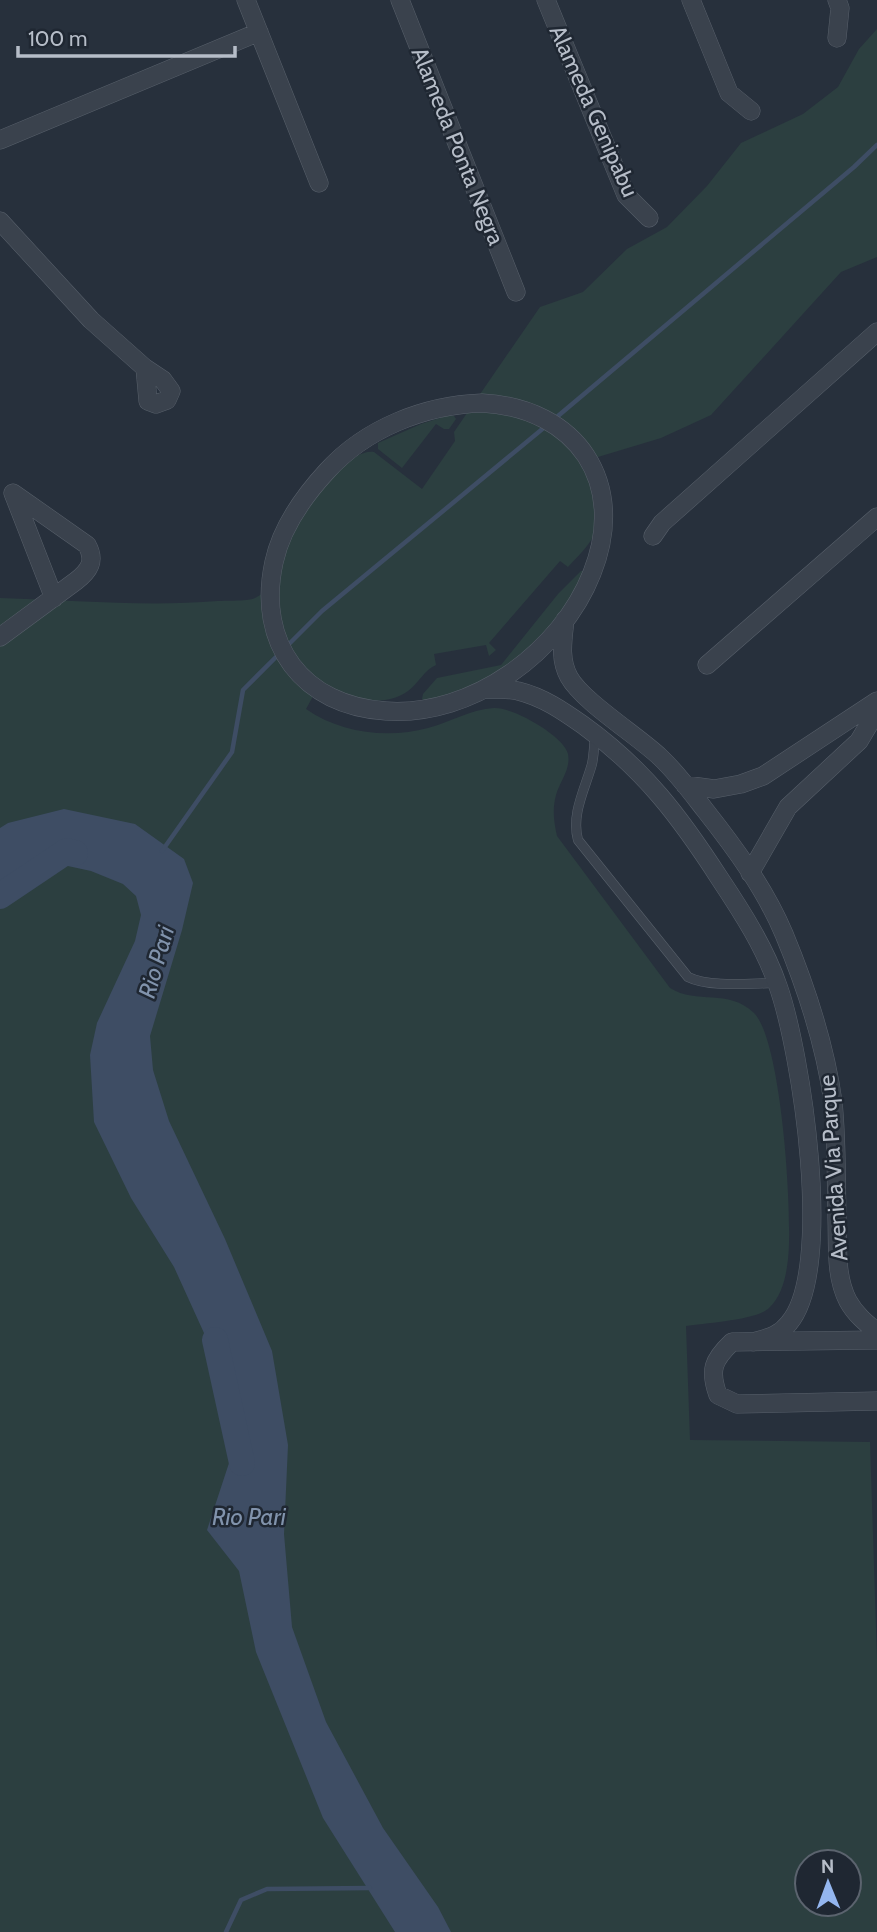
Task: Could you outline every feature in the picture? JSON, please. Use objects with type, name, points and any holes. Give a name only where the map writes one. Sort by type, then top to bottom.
[{"type":"street","points":[[246,0],[318,183]]},
{"type":"street","name":"Alameda Ponta Negra","points":[[400,0],[516,292]]},
{"type":"street","name":"Alameda Genipabu","points":[[545,0],[626,195],[649,218]]},
{"type":"street","points":[[691,0],[729,93],[751,111]]},
{"type":"street","points":[[837,0],[840,8],[837,38]]},
{"type":"street","points":[[0,140],[259,32]]},
{"type":"street","points":[[0,221],[91,320],[145,368]]},
{"type":"street","points":[[653,536],[662,523],[877,332]]},
{"type":"street","name":"Avenida Via Parque","points":[[480,403],[505,404],[552,422],[583,450],[594,470],[601,495],[604,522],[600,548],[593,572],[577,604],[565,620],[544,646],[501,680],[451,703],[423,710],[374,711],[349,706],[308,684],[292,668],[282,649],[271,616],[270,592],[274,561],[288,526],[302,503],[328,470],[360,443],[393,423],[435,409],[480,403]]},
{"type":"street","points":[[0,637],[88,572],[92,558],[88,545],[7,487]]},
{"type":"street","points":[[7,487],[54,598]]},
{"type":"street","points":[[707,665],[877,517]]},
{"type":"street","name":"Avenida Via Parque","points":[[565,620],[562,650],[570,679],[586,697],[663,759],[740,855],[779,923],[794,959],[824,1051],[836,1138],[838,1260],[841,1283],[856,1313],[877,1332]]},
{"type":"street","name":"Avenida Via Parque","points":[[483,689],[515,690],[559,708],[612,746],[657,790],[689,831],[744,915],[778,984],[792,1031],[808,1140],[811,1242],[804,1293],[795,1315],[778,1335],[753,1342]]},
{"type":"street","points":[[685,785],[714,789],[763,776],[877,701]]},
{"type":"street","points":[[750,873],[788,807],[859,741],[877,710]]},
{"type":"street","points":[[877,1340],[732,1342],[718,1356],[713,1370],[718,1395],[737,1404],[877,1401]]},
{"type":"lane","points":[[596,734],[593,760],[576,815],[575,828],[579,840],[688,977],[695,981],[719,983],[778,984]]},
{"type":"shaded area","points":[[877,29],[877,257],[841,272],[711,415],[661,438],[588,460],[597,520],[593,537],[568,567],[560,561],[489,643],[496,650],[489,656],[486,645],[434,654],[436,665],[398,697],[375,701],[316,691],[306,709],[334,724],[349,728],[365,732],[397,733],[428,728],[494,708],[525,717],[548,731],[564,747],[569,759],[555,800],[557,836],[670,988],[691,996],[723,999],[744,1005],[754,1013],[764,1030],[778,1092],[787,1171],[789,1238],[786,1273],[777,1298],[763,1312],[742,1318],[686,1326],[690,1440],[870,1442],[877,1659],[877,1932],[0,1932],[0,598],[164,603],[255,598],[269,587],[297,524],[338,470],[363,453],[374,452],[422,489],[455,441],[454,432],[540,307],[583,292],[627,249],[667,227],[707,186],[741,143],[803,114],[838,87],[859,49]]},
{"type":"shaded area","points":[[449,415],[456,419],[449,429],[436,424],[402,468],[378,449],[378,443]]},
{"type":"shaded area","points":[[584,571],[562,615],[516,661],[475,687],[428,702],[422,699],[437,678],[501,665],[558,594]]},
{"type":"water","name":"Rio Pari","points":[[64,809],[135,824],[184,859],[193,883],[182,930],[150,1036],[153,1070],[169,1121],[225,1239],[272,1351],[288,1445],[284,1534],[292,1627],[326,1722],[383,1828],[438,1907],[451,1932],[395,1932],[323,1818],[256,1652],[239,1571],[207,1530],[230,1460],[236,1415],[224,1377],[174,1267],[131,1198],[94,1122],[90,1055],[97,1023],[135,941],[141,915],[136,896],[123,884],[91,871],[54,863],[25,871],[0,889],[0,828],[8,823]]},
{"type":"waterway","points":[[552,421],[877,145]]},
{"type":"waterway","points":[[286,647],[322,611],[546,426]]},
{"type":"waterway","points":[[162,851],[232,752],[243,690],[280,653]]},
{"type":"waterway","name":"Rio Pari","points":[[0,896],[67,851],[75,853]]},
{"type":"waterway","name":"Rio Pari","points":[[215,1340],[242,1463]]},
{"type":"waterway","points":[[226,1932],[241,1900],[267,1889],[370,1888]]}]
